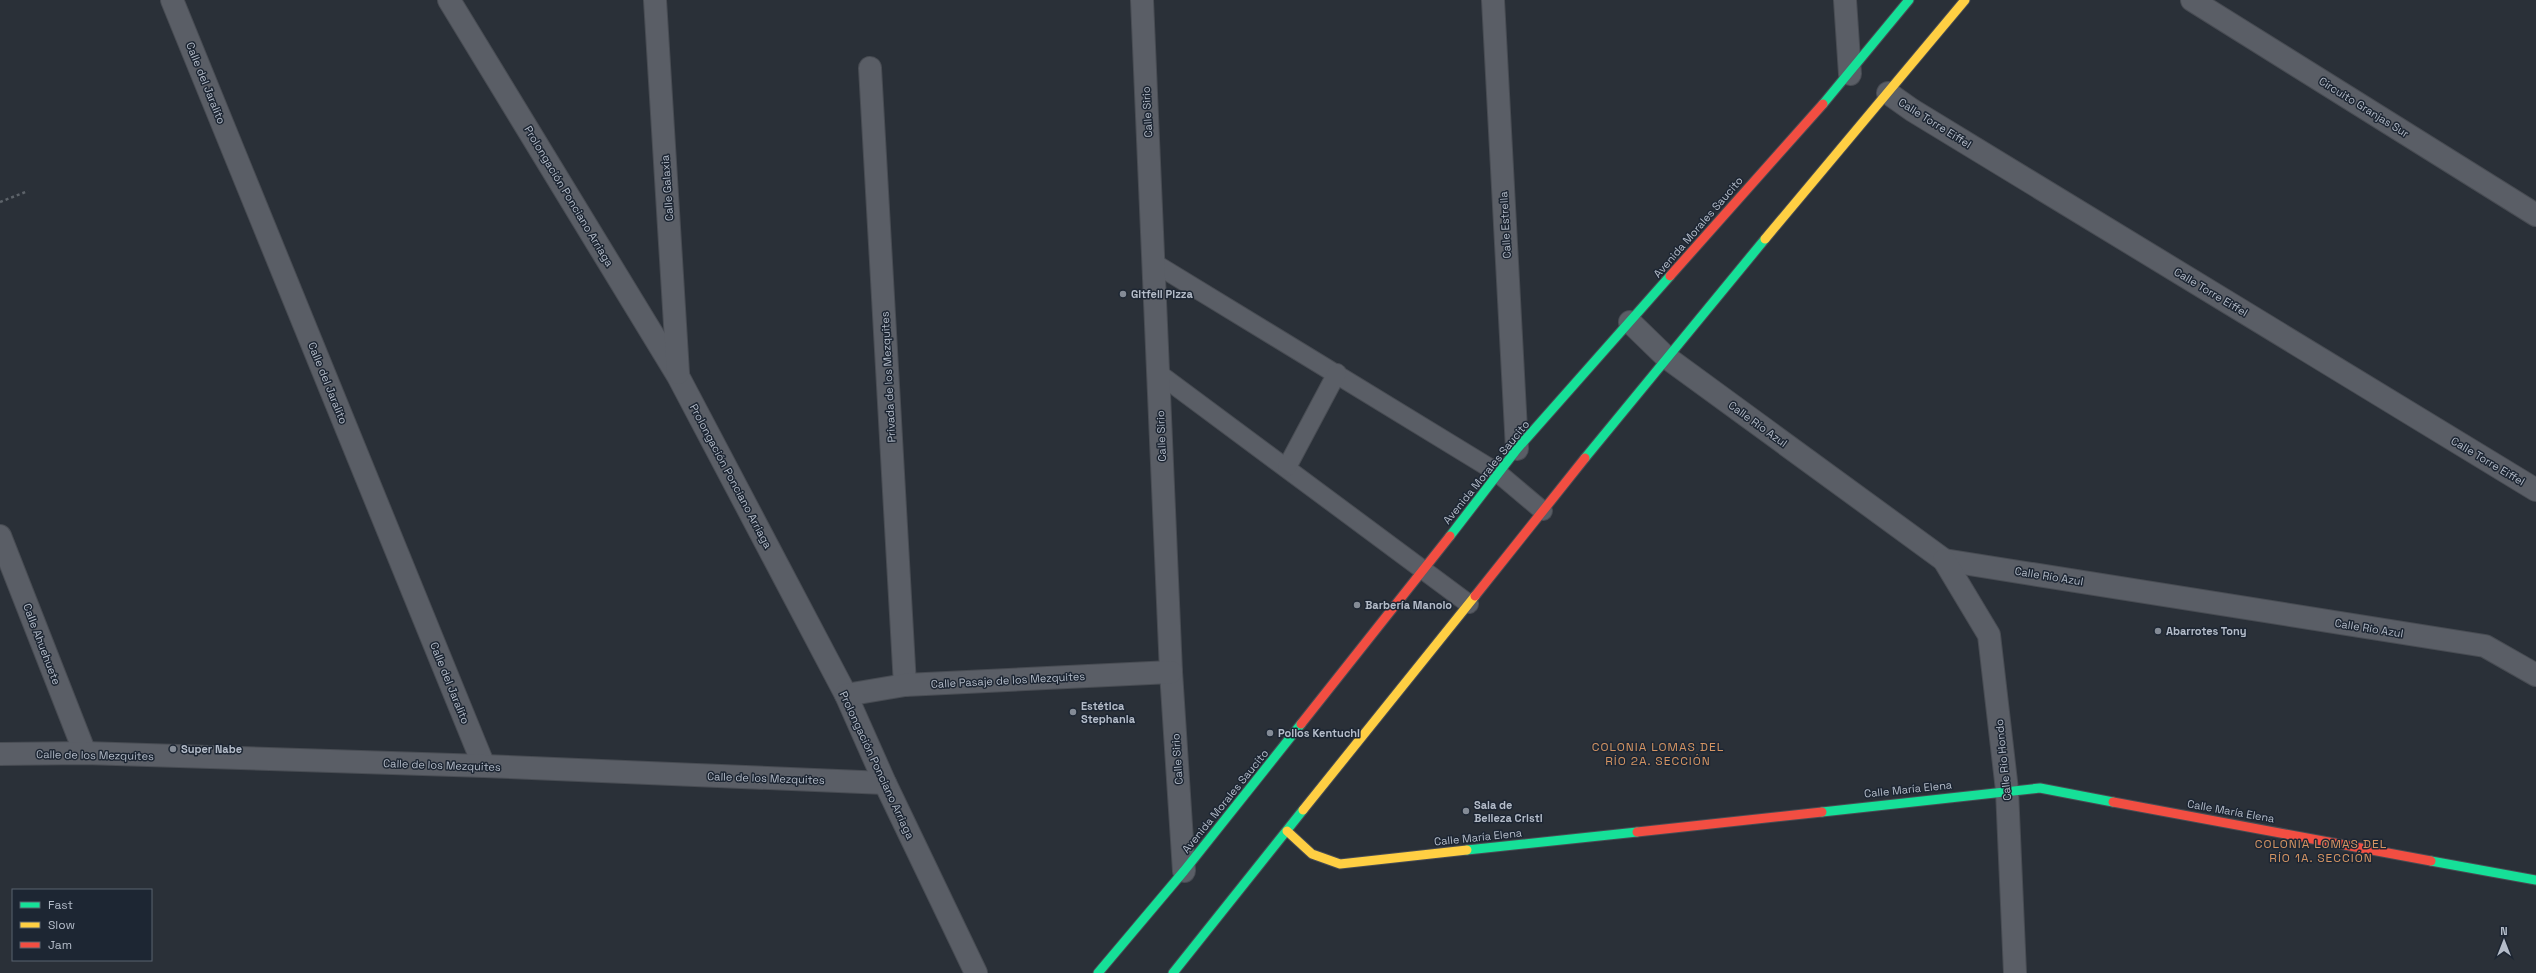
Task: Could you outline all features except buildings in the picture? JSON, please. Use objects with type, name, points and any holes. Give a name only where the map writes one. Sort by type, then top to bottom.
[{"type":"main road","name":"Avenida Morales Saucito","points":[[1098,973],[1184,871],[1425,569],[1517,449],[1850,74],[1909,0]]},
{"type":"main road","points":[[1172,973],[1666,357],[1965,0]]},
{"type":"main road","name":"Calle María Elena","points":[[1287,831],[1312,854],[1340,864],[2007,790],[2040,788],[2536,880]]},
{"type":"street","name":"Calle del Jaralito","points":[[172,0],[484,766]]},
{"type":"street","name":"Prolongación Ponciano Arriaga","points":[[449,0],[678,376],[846,695],[885,783],[976,973]]},
{"type":"street","name":"Calle Galaxia","points":[[655,0],[678,376]]},
{"type":"street","name":"Calle Sirio","points":[[1142,0],[1171,672],[1184,871]]},
{"type":"street","name":"Calle Estrella","points":[[1494,0],[1517,449]]},
{"type":"street","points":[[1845,0],[1850,74]]},
{"type":"street","name":"Circuito Granjas Sur","points":[[2192,0],[2536,214]]},
{"type":"street","name":"Privada de los Mezquites","points":[[870,68],[905,685]]},
{"type":"street","name":"Calle Torre Eiffel","points":[[1888,93],[1919,114],[2536,490]]},
{"type":"street","name":"Calle Río Azul","points":[[1630,322],[1666,357],[1944,560],[2485,646],[2536,675]]},
{"type":"street","name":"Calle Ahuehuete","points":[[0,536],[85,753]]},
{"type":"street","name":"Calle Río Hondo","points":[[1944,560],[1989,635],[2007,790],[2015,973]]},
{"type":"street","name":"Calle Pasaje de los Mezquites","points":[[846,695],[905,685],[1171,672]]},
{"type":"street","name":"Calle de los Mezquites","points":[[0,754],[85,753],[484,766],[885,783]]},
{"type":"lane","points":[[1154,263],[1337,373],[1498,473],[1543,511]]},
{"type":"lane","points":[[1158,373],[1425,569],[1469,604]]},
{"type":"lane","points":[[1287,467],[1337,373]]},
{"type":"path","points":[[0,202],[28,191]]},
{"type":"traffic: fast","points":[[1823,104],[1909,0]]},
{"type":"traffic: fast","points":[[1585,458],[1765,239]]},
{"type":"traffic: fast","points":[[1450,536],[1517,449],[1670,276]]},
{"type":"traffic: fast","points":[[1098,973],[1184,871],[1301,724]]},
{"type":"traffic: fast","points":[[1822,812],[2040,788],[2113,802]]},
{"type":"traffic: fast","points":[[1173,973],[1303,810]]},
{"type":"traffic: fast","points":[[1467,850],[1637,832]]},
{"type":"traffic: fast","points":[[2431,861],[2536,880]]},
{"type":"traffic: slow","points":[[1765,239],[1965,0]]},
{"type":"traffic: slow","points":[[1303,810],[1475,596]]},
{"type":"traffic: slow","points":[[1287,831],[1312,854],[1340,864],[1467,850]]},
{"type":"traffic: jam","points":[[1670,276],[1823,104]]},
{"type":"traffic: jam","points":[[1475,596],[1585,458]]},
{"type":"traffic: jam","points":[[1301,724],[1450,536]]},
{"type":"traffic: jam","points":[[2113,802],[2431,861]]},
{"type":"traffic: jam","points":[[1637,832],[1822,812]]},
{"type":"place","name":"Gitfeli Pizza","points":[[1123,294]]},
{"type":"place","name":"Barbería Manolo","points":[[1357,605]]},
{"type":"place","name":"Abarrotes Tony","points":[[2158,631]]},
{"type":"place","name":"Estética Stephania","points":[[1073,712]]},
{"type":"place","name":"Pollos Kentuchi","points":[[1270,733]]},
{"type":"place","name":"Super Nabe","points":[[173,749]]},
{"type":"place","name":"Sala de Belleza Cristi","points":[[1466,811]]},
{"type":"district","name":"COLONIA LOMAS DEL RÍO 2A. SECCIÓN","points":[[1658,754]]},
{"type":"district","name":"COLONIA LOMAS DEL RÍO 1A. SECCIÓN","points":[[2321,851]]}]
